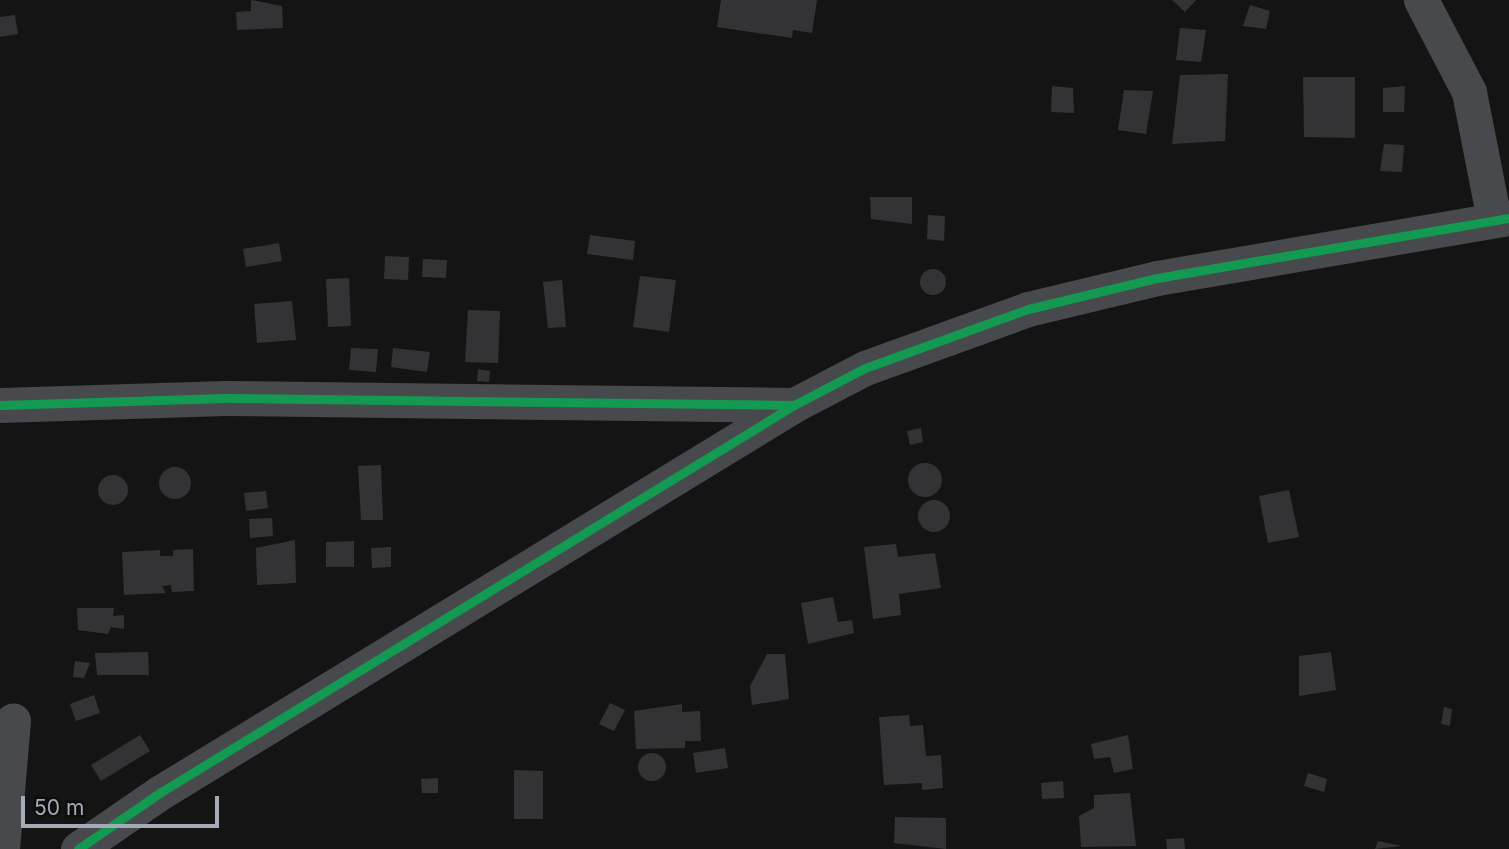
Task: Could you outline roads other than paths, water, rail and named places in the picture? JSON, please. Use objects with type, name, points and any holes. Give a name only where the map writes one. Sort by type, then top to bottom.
[{"type":"street","points":[[78,849],[160,792],[794,405],[865,368],[1028,309],[1157,278],[1502,218],[1469,92],[1421,0]]},
{"type":"street","points":[[0,405],[239,398],[794,405]]},
{"type":"street","points":[[2,849],[13,720]]}]
